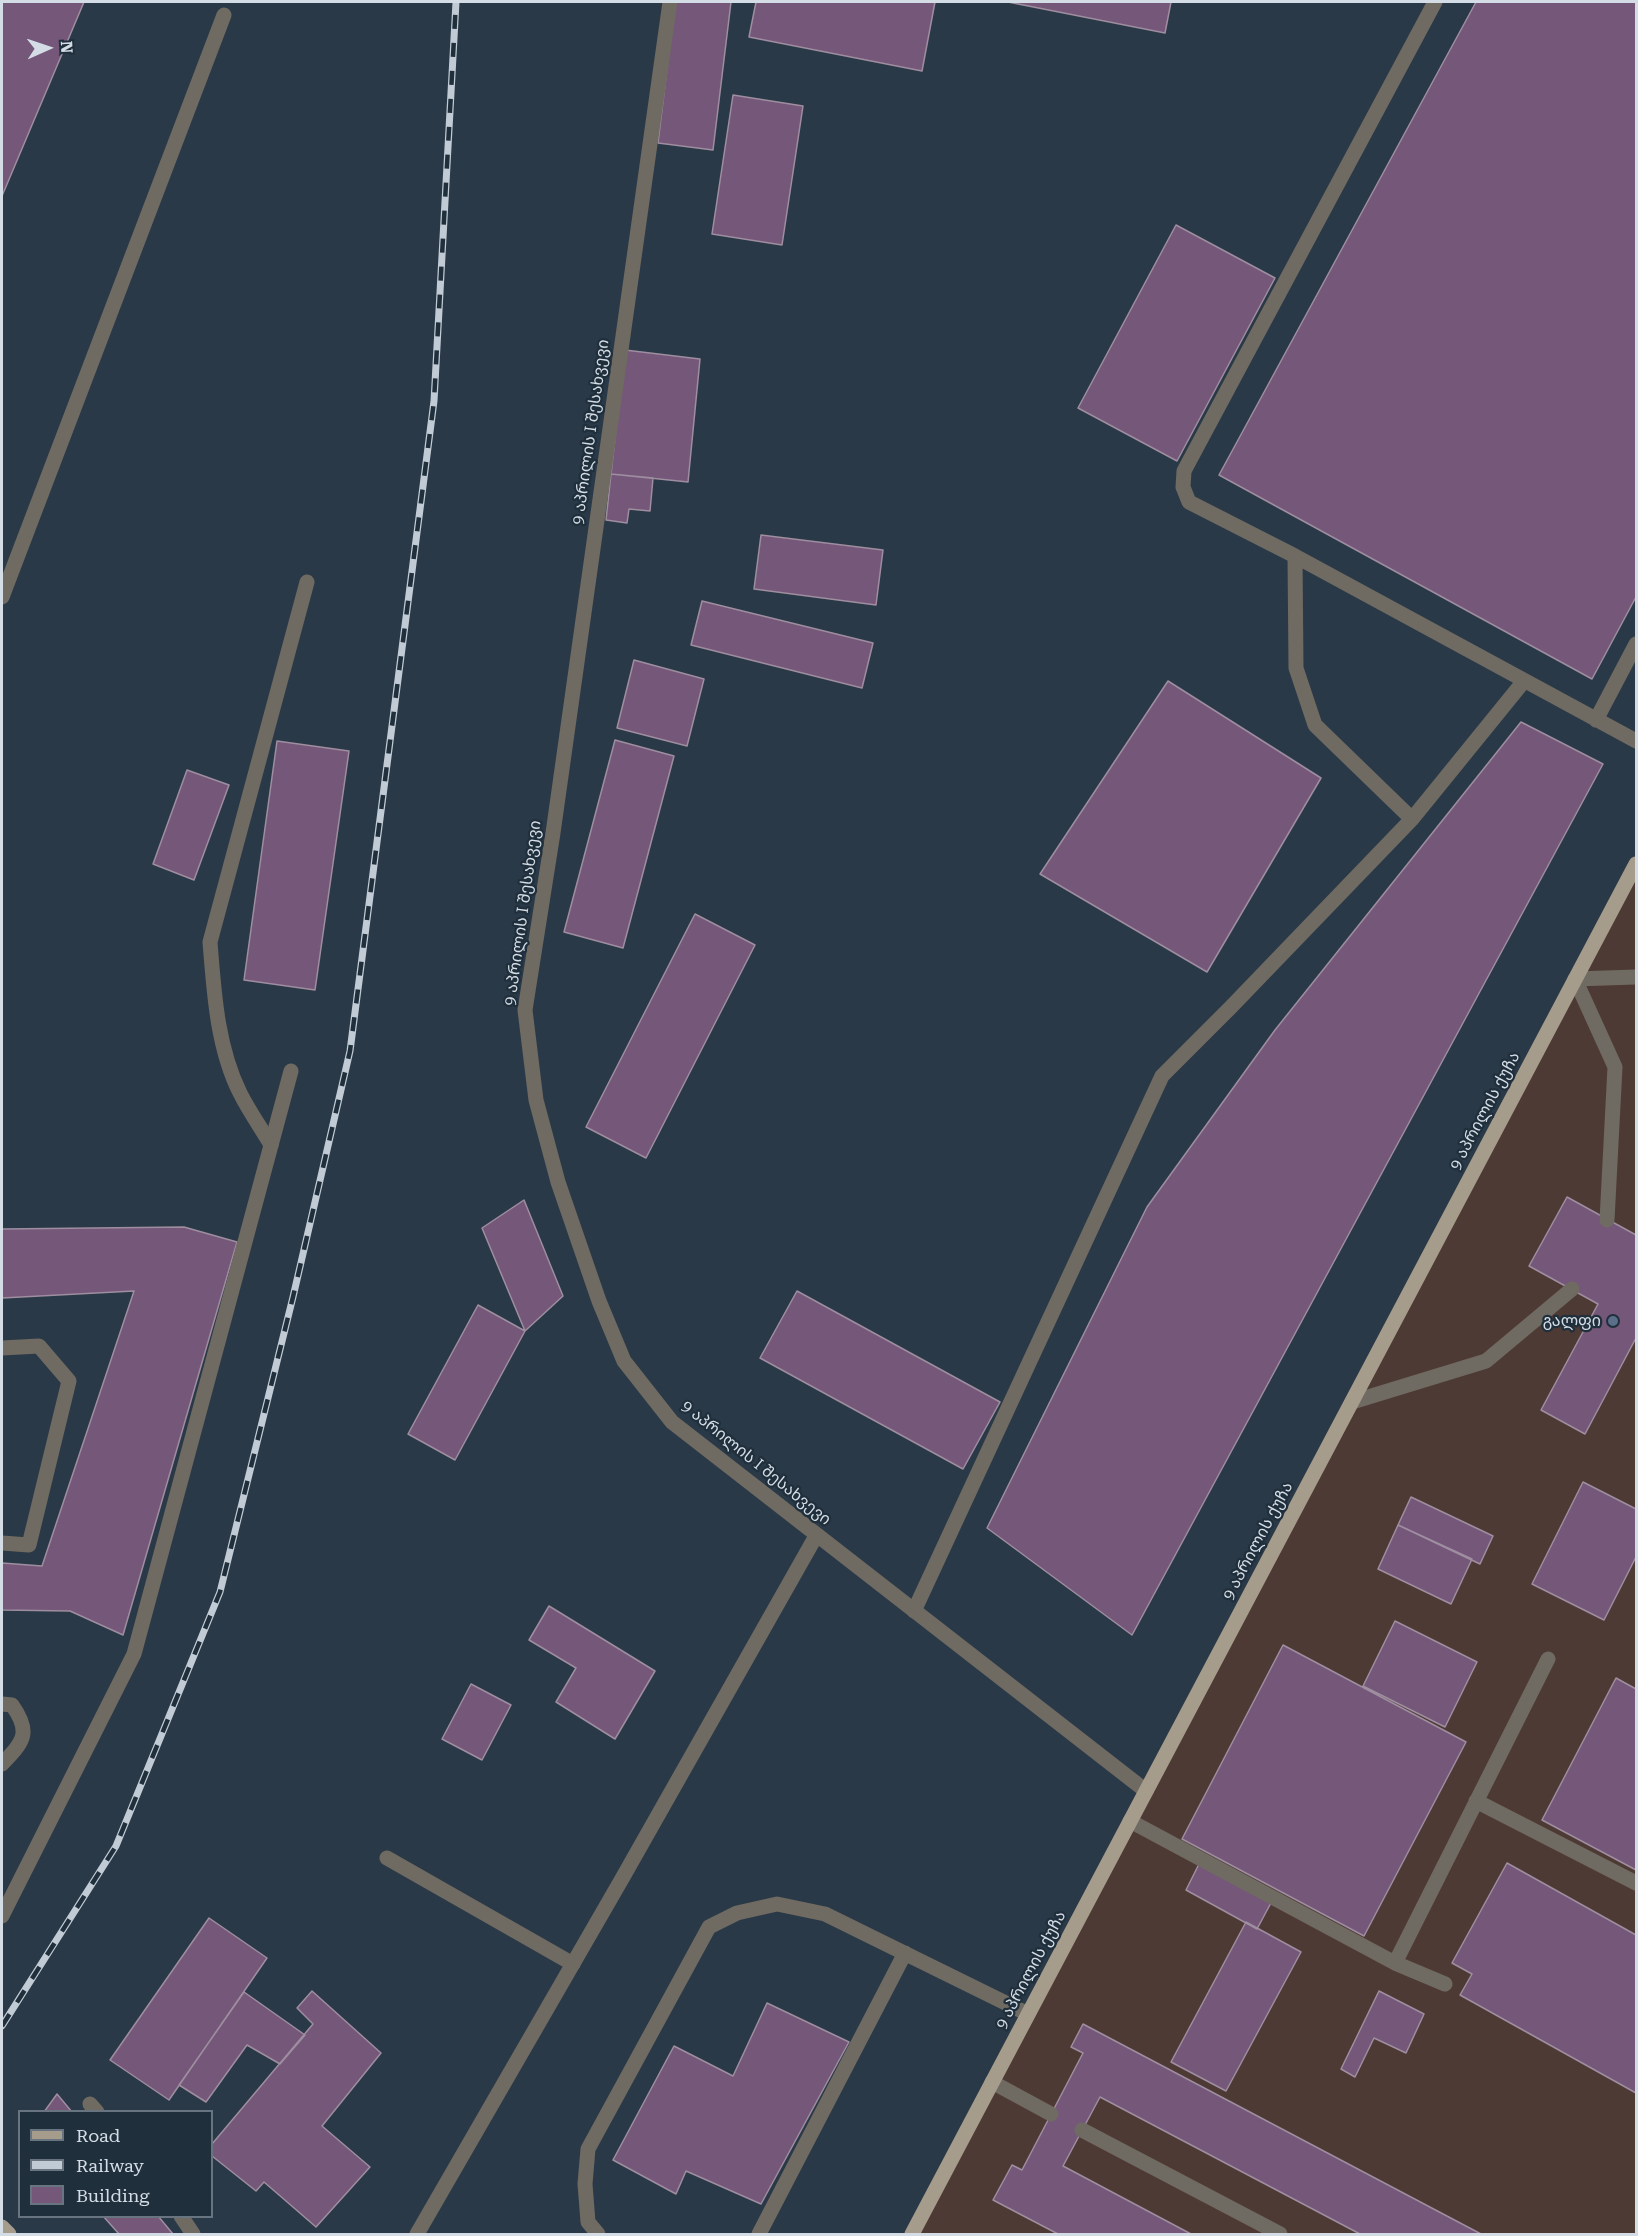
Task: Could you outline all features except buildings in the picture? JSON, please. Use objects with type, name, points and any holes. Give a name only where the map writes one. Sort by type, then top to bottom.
[{"type":"main road","name":"9 აპრილის ქუჩა","points":[[912,2235],[1636,864]]},
{"type":"main road","points":[[2,2227],[9,2235]]},
{"type":"street","name":"9 აპრილის I შესახვევი","points":[[670,2],[553,834],[525,1010],[536,1100],[558,1182],[598,1301],[624,1361],[672,1422],[1146,1791]]},
{"type":"street","points":[[1435,2],[1184,471],[1183,487],[1189,502],[1295,556],[1636,741]]},
{"type":"street","points":[[2,597],[224,15]]},
{"type":"street","points":[[1295,556],[1296,668],[1315,725],[1412,819]]},
{"type":"street","points":[[271,1145],[239,1091],[224,1046],[214,998],[210,942],[307,582]]},
{"type":"street","points":[[1596,720],[1636,644]]},
{"type":"street","points":[[914,1611],[1161,1076],[1231,1007],[1412,819],[1524,681]]},
{"type":"street","points":[[1607,1220],[1615,1067],[1575,979],[1636,977]]},
{"type":"street","points":[[2,1916],[134,1654],[291,1071]]},
{"type":"street","points":[[1352,1402],[1485,1361],[1572,1289]]},
{"type":"street","points":[[2,1348],[39,1346],[69,1381],[29,1545],[2,1543]]},
{"type":"street","points":[[417,2235],[816,1536]]},
{"type":"street","points":[[1395,1963],[1548,1659]]},
{"type":"street","points":[[2,1704],[12,1705],[22,1719],[25,1729],[18,1748],[2,1764]]},
{"type":"street","points":[[1476,1801],[1636,1883]]},
{"type":"street","points":[[1130,1821],[1395,1963],[1445,1984]]},
{"type":"street","points":[[387,1858],[573,1964]]},
{"type":"street","points":[[598,2235],[588,2222],[585,2184],[588,2149],[709,1927],[736,1913],[777,1904],[825,1914],[1028,2014]]},
{"type":"street","points":[[759,2235],[905,1953]]},
{"type":"street","points":[[992,2082],[1052,2114]]},
{"type":"street","points":[[1082,2130],[1280,2235]]},
{"type":"street","points":[[182,2218],[193,2235]]},
{"type":"shaded area","points":[[1636,864],[1636,2234],[912,2234]]},
{"type":"railway","points":[[2,2026],[116,1846],[220,1592],[293,1297],[350,1051],[434,401],[456,2]]},
{"type":"place","name":"გალფი","points":[[1613,1321]]}]
